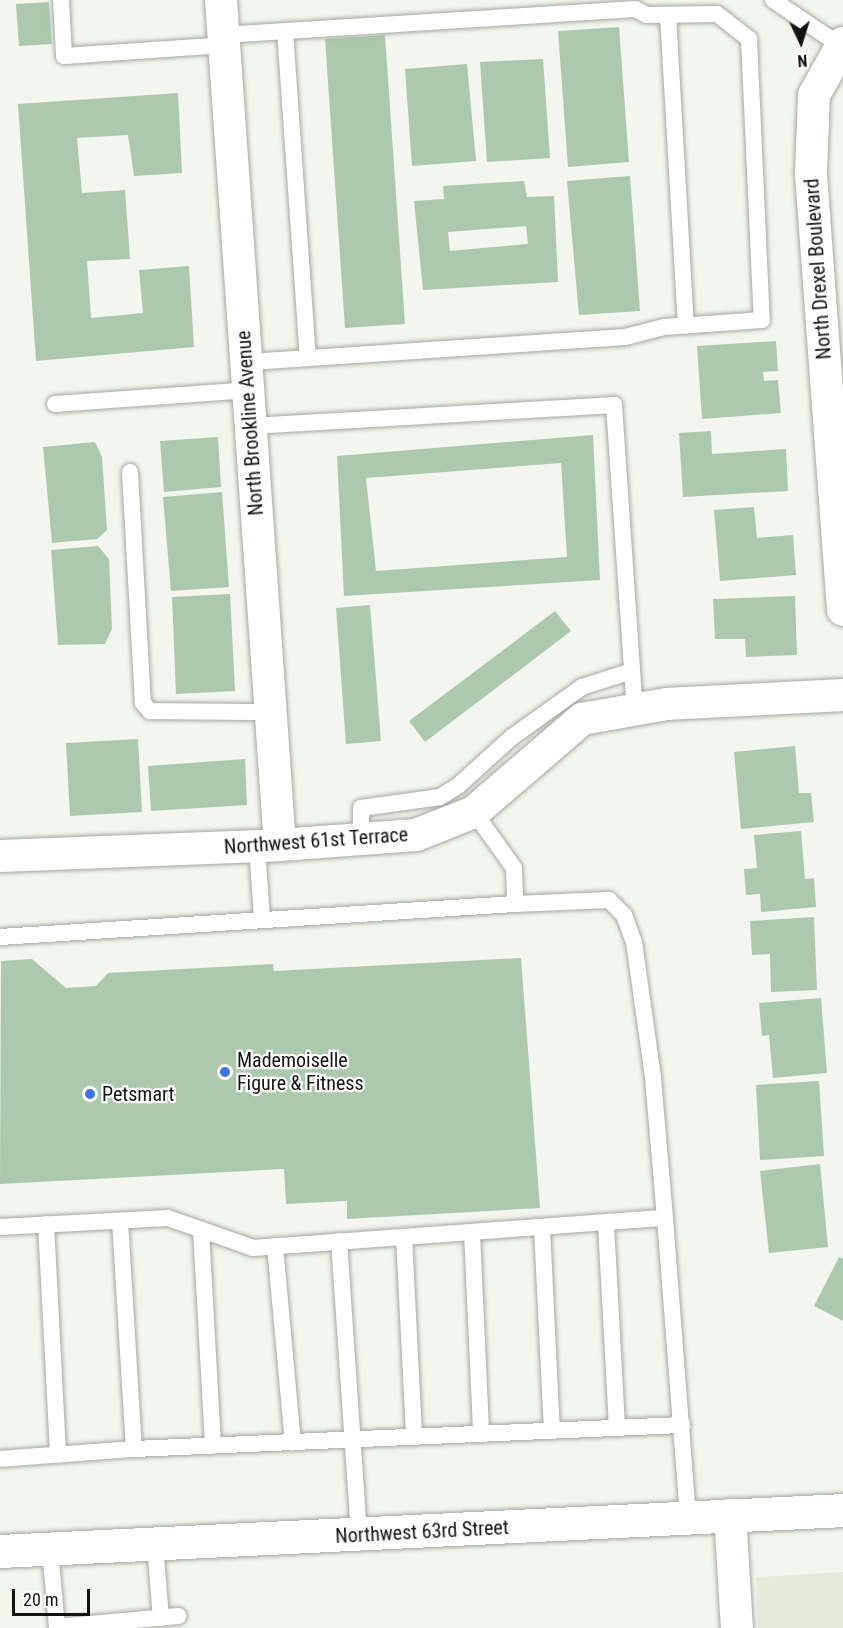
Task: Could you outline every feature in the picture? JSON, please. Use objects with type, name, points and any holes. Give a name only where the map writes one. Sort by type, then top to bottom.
[{"type":"main road","name":"Northwest 63rd Street","points":[[0,1551],[843,1510]]},
{"type":"street","name":"North Brookline Avenue","points":[[221,0],[271,712],[268,845]]},
{"type":"street","name":"North Drexel Boulevard","points":[[842,44],[814,95],[811,174],[843,609]]},
{"type":"street","name":"Northwest 61st Terrace","points":[[0,856],[268,845],[416,835],[474,812],[582,719],[667,704],[843,694]]},
{"type":"street","points":[[730,1515],[737,1628]]},
{"type":"lane","points":[[55,404],[247,376],[308,358],[625,337],[686,325],[762,320],[750,39],[717,14],[647,15],[635,9],[285,31],[224,40],[64,56],[61,0]]},
{"type":"lane","points":[[773,0],[842,44]]},
{"type":"lane","points":[[668,15],[686,325]]},
{"type":"lane","points":[[285,31],[308,358]]},
{"type":"lane","points":[[250,426],[614,405],[634,710]]},
{"type":"lane","points":[[130,472],[143,703],[150,711],[271,712]]},
{"type":"lane","points":[[361,839],[361,808],[440,797],[459,785],[512,737],[582,687],[632,671]]},
{"type":"lane","points":[[474,812],[514,868],[515,904]]},
{"type":"lane","points":[[262,920],[268,845]]},
{"type":"lane","points":[[0,937],[609,900],[624,915],[634,942],[652,1066],[688,1518]]},
{"type":"lane","points":[[0,1227],[168,1218],[253,1248],[665,1218]]},
{"type":"lane","points":[[120,1221],[134,1449]]},
{"type":"lane","points":[[46,1224],[58,1455]]},
{"type":"lane","points":[[606,1224],[617,1428]]},
{"type":"lane","points":[[542,1228],[552,1431]]},
{"type":"lane","points":[[201,1230],[213,1446]]},
{"type":"lane","points":[[472,1232],[481,1434]]},
{"type":"lane","points":[[404,1237],[414,1437]]},
{"type":"lane","points":[[339,1241],[359,1535]]},
{"type":"lane","points":[[275,1246],[293,1442]]},
{"type":"lane","points":[[0,1459],[134,1449],[682,1425]]},
{"type":"lane","points":[[155,1544],[161,1617]]},
{"type":"lane","points":[[50,1549],[57,1627],[179,1616]]},
{"type":"shaded area","points":[[843,1572],[843,1628],[758,1628],[756,1577]]},
{"type":"building","points":[[49,2],[52,44],[19,46],[16,4]]},
{"type":"building","points":[[619,27],[629,162],[568,167],[558,31]]},
{"type":"building","points":[[385,35],[405,324],[345,328],[325,39]]},
{"type":"building","points":[[543,59],[550,158],[487,162],[480,62]]},
{"type":"building","points":[[467,64],[476,161],[412,166],[405,69]]},
{"type":"building","points":[[178,93],[182,173],[134,176],[128,135],[77,138],[82,193],[125,190],[130,259],[87,261],[91,318],[143,313],[139,270],[189,266],[194,347],[36,361],[18,104]]},
{"type":"building","points":[[630,176],[640,311],[579,315],[567,181]]},
{"type":"building","points":[[524,181],[527,197],[554,196],[558,282],[423,290],[414,201],[444,199],[443,186]],"holes":[[[526,226],[528,244],[450,251],[448,232]]]},
{"type":"building","points":[[776,341],[778,371],[763,372],[764,381],[778,380],[781,413],[702,419],[697,346]]},
{"type":"building","points":[[711,431],[712,454],[786,449],[788,491],[683,497],[679,433]]},
{"type":"building","points":[[593,435],[600,580],[344,596],[337,456]],"holes":[[[561,463],[567,557],[376,571],[366,478]]]},
{"type":"building","points":[[218,437],[221,487],[164,492],[160,441]]},
{"type":"building","points":[[95,442],[102,457],[107,530],[97,539],[52,543],[43,447]]},
{"type":"building","points":[[222,492],[229,587],[171,591],[163,497]]},
{"type":"building","points":[[754,507],[757,538],[793,535],[796,575],[720,581],[714,510]]},
{"type":"building","points":[[98,546],[109,559],[112,629],[105,644],[58,645],[51,550]]},
{"type":"building","points":[[230,594],[235,691],[176,694],[172,597]]},
{"type":"building","points":[[795,596],[797,655],[746,657],[745,639],[715,639],[713,599]]},
{"type":"building","points":[[370,605],[381,741],[346,744],[336,608]]},
{"type":"building","points":[[555,611],[571,631],[425,742],[409,721]]},
{"type":"building","points":[[138,739],[142,812],[70,816],[66,743]]},
{"type":"building","points":[[795,746],[799,793],[811,793],[814,822],[741,829],[734,752]]},
{"type":"building","points":[[245,759],[247,805],[151,811],[148,766]]},
{"type":"building","points":[[801,831],[805,879],[814,878],[816,907],[761,912],[760,894],[746,895],[744,869],[757,868],[754,835]]},
{"type":"building","points":[[814,917],[817,990],[771,992],[770,954],[752,955],[750,921]]},
{"type":"building","points":[[521,958],[540,1208],[347,1219],[347,1201],[286,1204],[284,1169],[0,1184],[1,961],[32,959],[66,988],[96,986],[108,973],[273,964],[274,971]]},
{"type":"building","points":[[821,998],[827,1073],[773,1078],[769,1035],[762,1036],[759,1003]]},
{"type":"building","points":[[819,1081],[824,1156],[760,1160],[756,1085]]},
{"type":"building","points":[[820,1164],[828,1247],[769,1253],[760,1171]]},
{"type":"building","points":[[839,1257],[843,1259],[843,1321],[814,1306]]},
{"type":"place","name":"Mademoiselle Figure & Fitness","points":[[225,1072]]},
{"type":"place","name":"Petsmart","points":[[90,1094]]}]
